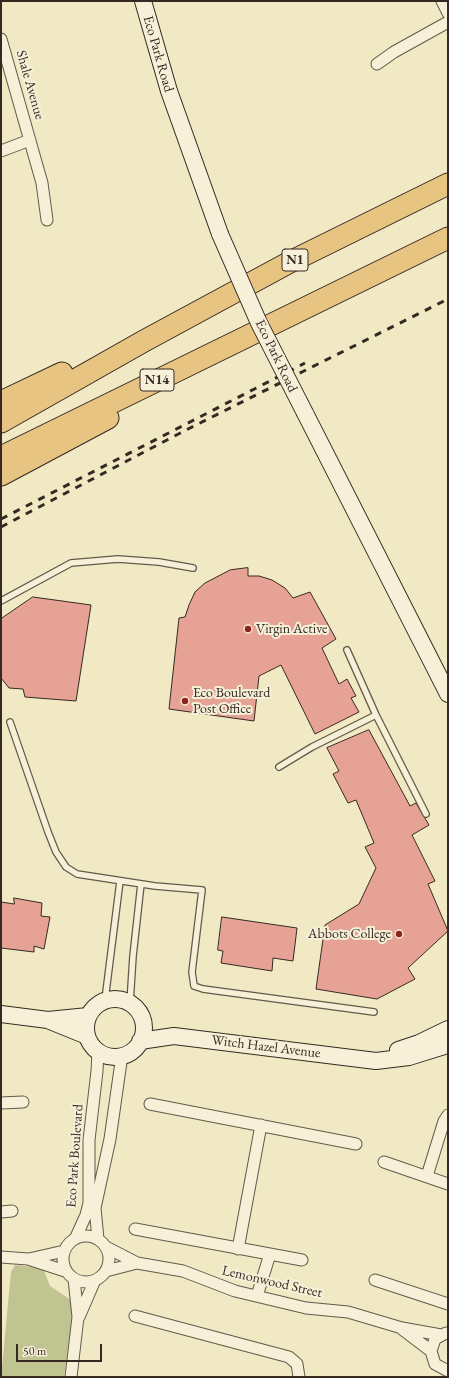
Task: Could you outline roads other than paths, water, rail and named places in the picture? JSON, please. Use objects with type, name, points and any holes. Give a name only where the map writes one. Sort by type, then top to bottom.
[{"type":"highway","name":"N1","points":[[144,341],[290,262],[448,184]]},
{"type":"highway","points":[[1,475],[65,442],[314,305],[448,238]]},
{"type":"highway","name":"N14","points":[[1,457],[314,305]]},
{"type":"highway","points":[[1,402],[104,353],[144,341]]},
{"type":"highway","points":[[1,422],[144,341]]},
{"type":"street","name":"Eco Park Road","points":[[143,1],[169,91],[220,234],[259,323],[448,694]]},
{"type":"street","points":[[442,1],[448,13]]},
{"type":"street","points":[[377,64],[399,49],[448,22]]},
{"type":"street","name":"Shale Avenue","points":[[1,39],[42,183],[47,220]]},
{"type":"street","points":[[1,151],[30,140]]},
{"type":"street","points":[[105,1000],[122,1000],[130,1003],[138,1010],[142,1019],[143,1026],[140,1041],[133,1050],[122,1055],[110,1056],[98,1051],[89,1042],[87,1036],[86,1023],[88,1016],[92,1009],[105,1000]]},
{"type":"street","points":[[1,1014],[48,1020],[88,1016]]},
{"type":"street","name":"Witch Hazel Avenue","points":[[142,1019],[174,1036]]},
{"type":"street","points":[[48,1020],[87,1036]]},
{"type":"street","name":"Witch Hazel Avenue","points":[[358,1058],[419,1043],[448,1029]]},
{"type":"street","name":"Witch Hazel Avenue","points":[[140,1041],[174,1036],[358,1058],[366,1061],[388,1060],[423,1054],[448,1044]]},
{"type":"street","name":"Eco Park Boulevard","points":[[76,1237],[89,1203],[89,1140],[98,1051]]},
{"type":"street","name":"Eco Park Boulevard","points":[[98,1239],[95,1208],[110,1139],[122,1055]]},
{"type":"street","points":[[1,1103],[23,1102]]},
{"type":"street","points":[[150,1104],[356,1144]]},
{"type":"street","points":[[427,1176],[444,1121],[448,1115]]},
{"type":"street","points":[[238,1249],[261,1125]]},
{"type":"street","points":[[384,1162],[448,1184]]},
{"type":"street","points":[[135,1229],[302,1260]]},
{"type":"street","points":[[66,1271],[62,1257],[64,1250],[71,1240],[76,1237],[87,1235],[98,1239],[106,1248],[109,1260],[106,1271],[95,1280],[78,1317]]},
{"type":"street","name":"Lemonwood Street","points":[[106,1248],[137,1263],[183,1271],[226,1288],[257,1296],[306,1308],[348,1312],[402,1328],[444,1334]]},
{"type":"street","points":[[28,1259],[64,1250]]},
{"type":"street","points":[[257,1296],[270,1254]]},
{"type":"street","points":[[1,1257],[28,1259],[66,1271],[74,1279],[84,1282],[95,1280]]},
{"type":"street","name":"Lemonwood Street","points":[[106,1271],[137,1263]]},
{"type":"street","points":[[71,1377],[78,1317],[74,1279]]},
{"type":"street","points":[[375,1280],[448,1304]]},
{"type":"street","points":[[135,1316],[289,1357],[297,1364],[301,1377]]},
{"type":"street","name":"Lemonwood Street","points":[[402,1328],[431,1351]]},
{"type":"street","points":[[443,1372],[435,1364],[431,1351],[433,1343],[444,1334]]},
{"type":"lane","points":[[1,601],[72,562],[118,559],[159,562],[193,568]]},
{"type":"lane","points":[[347,650],[376,716],[426,814]]},
{"type":"lane","points":[[279,767],[312,747],[376,716]]},
{"type":"lane","points":[[10,722],[48,832],[56,852],[66,867],[77,874],[141,884],[202,890],[192,972],[192,983],[196,987],[374,1012]]},
{"type":"lane","points":[[105,1000],[120,881]]},
{"type":"lane","points":[[130,1003],[133,956],[141,884]]},
{"type":"railway","points":[[1,527],[186,430],[448,299]]},
{"type":"railway","points":[[1,519],[305,363]]},
{"type":"place","name":"Virgin Active","points":[[248,629]]},
{"type":"place","name":"Eco Boulevard Post Office","points":[[185,701]]},
{"type":"place","name":"Abbots College","points":[[399,934]]}]
